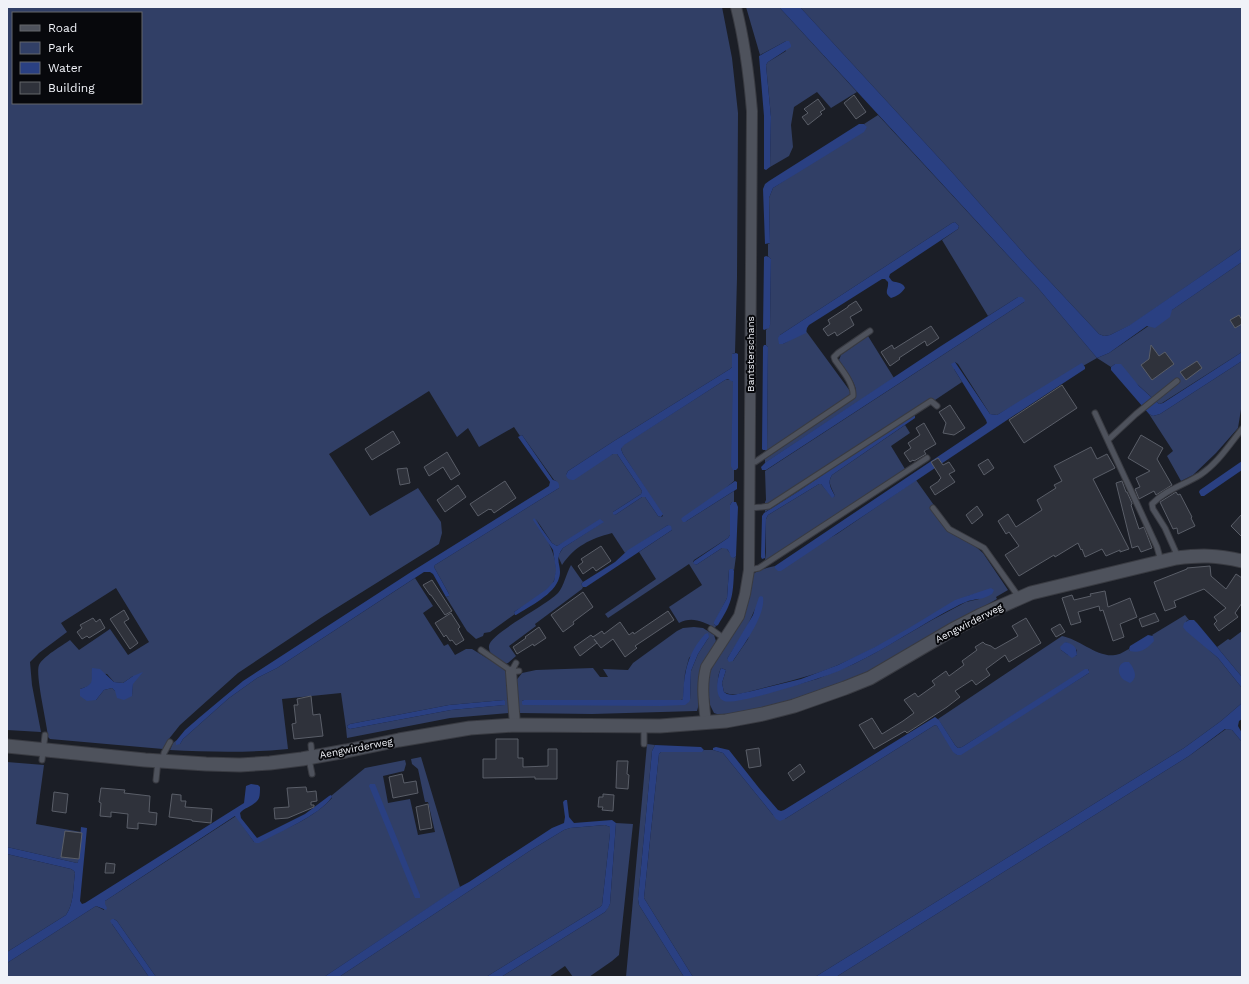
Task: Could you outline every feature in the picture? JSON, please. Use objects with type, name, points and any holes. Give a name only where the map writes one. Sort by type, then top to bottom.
[{"type":"street","name":"Bantsterschans","points":[[706,722],[703,690],[706,667],[725,639],[743,605],[748,583],[749,570],[752,111],[744,35],[736,7]]},
{"type":"street","name":"Aengwirderweg","points":[[7,746],[42,755],[240,765],[270,763],[311,753],[448,731],[491,726],[660,726],[726,721],[763,714],[800,704],[870,678],[981,615],[1031,594],[1195,555],[1212,555],[1242,561]]},
{"type":"street","points":[[515,669],[515,725]]},
{"type":"lane","points":[[750,461],[755,462],[853,396],[851,384],[834,357],[870,331]]},
{"type":"lane","points":[[1108,440],[1136,414],[1177,381]]},
{"type":"lane","points":[[749,508],[762,508],[769,506],[931,401],[937,406]]},
{"type":"lane","points":[[1095,413],[1157,547],[1161,562]]},
{"type":"lane","points":[[1178,558],[1165,528],[1153,509],[1152,504],[1160,496],[1201,474],[1214,463],[1242,429]]},
{"type":"lane","points":[[749,570],[759,568],[928,458]]},
{"type":"lane","points":[[933,508],[949,529],[984,548],[1016,592],[1018,599]]},
{"type":"lane","points":[[711,629],[725,639]]},
{"type":"lane","points":[[484,651],[507,668],[515,669]]},
{"type":"lane","points":[[644,726],[644,744]]},
{"type":"lane","points":[[42,755],[45,735]]},
{"type":"lane","points":[[156,780],[161,761],[170,742]]},
{"type":"lane","points":[[311,753],[312,774]]},
{"type":"green space","points":[[7,7],[722,7],[732,58],[738,113],[737,278],[735,353],[732,354],[732,367],[614,441],[568,471],[566,475],[613,454],[617,454],[642,491],[641,494],[613,512],[615,515],[642,497],[645,497],[658,516],[663,516],[623,454],[621,449],[623,445],[725,380],[733,382],[734,481],[685,522],[734,491],[734,502],[730,505],[730,535],[728,538],[693,562],[696,565],[722,548],[726,548],[734,558],[736,556],[734,571],[733,569],[729,570],[727,598],[714,624],[716,626],[715,628],[697,620],[688,620],[679,623],[669,607],[702,585],[689,564],[608,618],[605,614],[656,579],[639,552],[672,530],[668,525],[625,553],[612,533],[597,538],[578,548],[562,565],[558,556],[563,548],[603,522],[557,546],[552,543],[536,519],[549,544],[556,564],[554,581],[548,589],[514,612],[515,614],[490,632],[484,633],[483,636],[476,639],[467,631],[446,597],[449,596],[449,594],[434,567],[435,565],[559,488],[556,481],[522,435],[520,436],[514,427],[479,447],[468,428],[457,437],[429,391],[329,454],[370,516],[418,488],[441,522],[442,533],[439,544],[322,617],[238,673],[180,725],[163,749],[50,739],[48,737],[38,670],[39,665],[44,658],[70,640],[79,650],[110,629],[128,655],[149,642],[116,588],[61,623],[67,632],[39,653],[30,662],[32,685],[41,732],[7,730]],"holes":[[[92,673],[107,674],[114,682],[123,683],[133,676],[132,696],[115,691],[112,688],[104,690],[96,700],[80,689],[89,686],[93,681]]]},
{"type":"green space","points":[[746,7],[779,7],[857,92],[831,108],[817,92],[794,107],[791,125],[793,147],[789,156],[770,167],[771,117],[766,65],[768,62],[786,51],[786,41],[760,55]]},
{"type":"green space","points":[[800,7],[1242,7],[1242,248],[1131,325],[1110,335],[1104,336],[1099,334]]},
{"type":"green space","points":[[878,115],[1038,288],[1097,358],[997,415],[990,414],[958,364],[955,362],[954,369],[962,382],[765,512],[765,471],[1024,302],[1018,297],[988,316],[942,240],[958,229],[959,226],[955,222],[952,223],[780,335],[783,344],[806,331],[850,391],[850,395],[765,454],[767,449],[768,347],[766,345],[766,330],[770,325],[771,259],[768,256],[768,244],[770,243],[769,198],[773,188],[866,127],[864,124]]},
{"type":"green space","points":[[1242,262],[1242,352],[1159,404],[1115,364],[1111,367],[1097,358],[1109,353]]},
{"type":"green space","points":[[868,336],[894,378],[765,463],[765,459],[855,397],[856,393],[854,383],[839,360],[841,355]]},
{"type":"green space","points":[[1242,361],[1242,403],[1238,428],[1216,453],[1193,475],[1181,481],[1167,456],[1173,451],[1149,414],[1153,416],[1160,414]]},
{"type":"green space","points":[[905,425],[910,433],[891,446],[905,469],[850,508],[769,561],[765,560],[766,519],[768,515],[819,484],[821,484],[832,497],[835,496],[830,483],[832,475]]},
{"type":"green space","points":[[916,480],[956,536],[975,546],[983,553],[1008,590],[996,597],[997,599],[861,676],[789,702],[730,715],[720,715],[714,713],[710,705],[707,683],[709,675],[713,665],[744,615],[750,595],[752,575],[763,569],[775,566],[775,568],[837,534]],"holes":[[[979,593],[979,599],[966,602],[854,664],[817,679],[753,697],[720,698],[718,679],[721,668],[726,670],[722,683],[724,692],[728,694],[746,692],[799,678],[829,669],[855,658],[968,596]],[[755,609],[748,639],[733,661],[727,659],[746,629]]]},
{"type":"green space","points":[[571,565],[583,582],[581,584],[583,587],[582,589],[535,624],[536,626],[509,646],[516,656],[508,663],[505,664],[494,657],[489,649],[492,641],[508,627],[558,593]]},
{"type":"green space","points":[[415,578],[433,606],[423,613],[444,646],[448,644],[455,655],[466,649],[472,649],[503,668],[508,675],[510,711],[509,713],[450,718],[347,738],[341,693],[282,699],[288,749],[229,752],[170,750],[173,743],[178,739],[176,741],[180,744],[183,739],[229,698],[257,678],[277,668]],"holes":[[[504,700],[504,705],[451,710],[350,729],[347,726],[350,724],[449,705]]]},
{"type":"green space","points":[[1185,615],[1189,620],[1186,621],[1242,688],[1242,703],[1221,721],[1184,748],[815,977],[693,977],[644,898],[659,754],[661,752],[701,752],[704,750],[713,750],[723,753],[773,815],[785,819],[935,725],[957,755],[1089,673],[1088,669],[962,747],[958,748],[955,745],[938,719],[1062,636],[1102,654],[1115,655],[1129,649],[1130,651],[1153,636],[1152,635]],"holes":[[[1066,642],[1077,650],[1077,655],[1075,656],[1068,655],[1061,650]]]},
{"type":"green space","points":[[683,628],[703,628],[714,635],[716,641],[703,664],[700,673],[699,702],[697,711],[592,714],[520,713],[517,709],[515,682],[522,673],[536,670],[593,668],[600,677],[608,677],[603,669],[628,670],[633,663]],"holes":[[[709,637],[698,654],[691,671],[690,700],[522,704],[522,701],[524,700],[681,700],[683,699],[685,673],[689,658]]]},
{"type":"green space","points":[[1242,631],[1242,677],[1217,647]]},
{"type":"green space","points":[[1226,729],[1232,730],[1242,742],[1242,977],[836,977],[1189,756]]},
{"type":"green space","points":[[647,744],[655,745],[652,751],[638,899],[639,905],[684,977],[626,977]]},
{"type":"green space","points":[[421,757],[460,887],[324,977],[156,977],[117,921],[114,919],[112,924],[149,977],[7,977],[7,963],[96,906],[104,910],[105,901],[236,816],[254,842],[288,828],[322,808],[332,798],[331,796],[365,768],[405,760],[406,764],[404,771],[383,776],[388,803],[410,799],[418,835],[435,832],[428,802],[425,802],[418,769],[412,764],[411,759]]},
{"type":"green space","points":[[7,762],[44,765],[36,824],[81,832],[77,863],[7,847]]},
{"type":"green space","points":[[616,823],[633,824],[619,955],[589,977],[573,977],[565,966],[549,977],[501,977],[605,912],[610,904]]},
{"type":"green space","points":[[605,825],[610,827],[610,833],[602,905],[486,977],[339,977],[531,850],[564,830],[570,828]]},
{"type":"green space","points":[[7,854],[71,869],[75,873],[72,901],[66,915],[7,952]]},
{"type":"water","points":[[779,7],[800,7],[1099,334],[1104,336],[1110,335],[1130,325],[1242,248],[1242,262],[1172,310],[1170,317],[1155,328],[1147,326],[1109,353],[1097,358],[1038,288]]},
{"type":"water","points":[[786,41],[789,41],[791,47],[768,62],[766,65],[771,117],[770,167],[766,170],[764,169],[764,116],[759,56]]},
{"type":"water","points":[[859,124],[864,124],[867,127],[864,132],[773,188],[769,198],[770,243],[765,244],[763,189],[765,184]]},
{"type":"water","points":[[955,222],[959,226],[958,229],[890,274],[889,277],[892,281],[904,286],[905,288],[902,292],[891,298],[887,294],[888,282],[885,279],[882,279],[809,325],[806,333],[783,344],[779,344],[778,338],[780,335]]},
{"type":"water","points":[[766,256],[771,259],[770,325],[769,328],[764,330],[764,257]]},
{"type":"water","points":[[1018,297],[1022,297],[1025,300],[1024,302],[766,470],[762,470],[761,467],[766,462]]},
{"type":"water","points":[[764,345],[768,347],[767,450],[762,449]]},
{"type":"water","points":[[1242,352],[1242,361],[1160,414],[1153,416],[1149,414],[1111,370],[1111,367],[1115,364],[1121,364],[1139,386],[1159,404],[1163,403]]},
{"type":"water","points":[[732,354],[738,354],[738,468],[736,470],[733,470],[731,466],[733,382],[728,379],[624,445],[621,449],[663,514],[661,517],[658,516],[645,497],[642,497],[615,515],[613,514],[613,512],[641,494],[642,491],[617,454],[613,454],[574,480],[567,477],[566,475],[568,471],[730,369],[732,367]]},
{"type":"water","points":[[955,362],[990,414],[997,415],[1080,364],[1082,363],[1085,369],[781,571],[778,571],[775,566],[987,423],[951,364]]},
{"type":"water","points":[[913,414],[915,418],[832,475],[830,483],[835,496],[832,498],[821,484],[819,484],[768,515],[766,519],[765,558],[762,559],[762,516],[764,513]]},
{"type":"water","points":[[522,435],[553,480],[558,482],[559,488],[435,565],[434,567],[449,596],[446,597],[433,574],[430,572],[424,572],[277,668],[257,678],[229,698],[183,739],[180,744],[176,745],[176,741],[185,730],[243,681],[411,572],[549,486],[550,482],[518,437]]},
{"type":"water","points":[[1242,461],[1242,470],[1204,496],[1201,496],[1199,492],[1200,490]]},
{"type":"water","points":[[735,481],[737,482],[737,489],[683,522],[681,519],[683,517]]},
{"type":"water","points":[[732,502],[736,502],[738,507],[736,556],[734,558],[731,557],[727,550],[722,548],[696,565],[693,563],[694,561],[728,538],[730,535],[730,505]]},
{"type":"water","points":[[534,518],[552,543],[557,546],[600,519],[604,522],[563,548],[560,552],[558,560],[560,574],[557,584],[541,600],[515,615],[514,612],[547,589],[554,581],[556,570],[553,550],[533,520]]},
{"type":"water","points":[[668,525],[671,526],[672,530],[586,587],[583,587],[581,584],[583,582],[615,562],[628,550]]},
{"type":"water","points":[[730,569],[733,569],[734,571],[731,600],[723,617],[716,626],[714,622],[727,598]]},
{"type":"water","points":[[991,588],[994,590],[992,594],[957,606],[867,658],[832,674],[781,690],[745,699],[724,701],[718,695],[717,686],[721,668],[726,670],[722,683],[724,692],[733,695],[801,679],[838,665],[875,647],[955,600]]},
{"type":"water","points":[[759,597],[763,597],[763,604],[753,630],[733,661],[729,662],[727,659],[753,615]]},
{"type":"water","points":[[1189,620],[1194,620],[1197,623],[1242,677],[1242,688],[1218,658],[1186,631],[1183,627],[1184,623]]},
{"type":"water","points":[[708,633],[709,637],[698,654],[691,671],[690,700],[685,705],[522,704],[522,701],[524,700],[681,700],[683,699],[684,680],[690,656],[699,641],[705,634]]},
{"type":"water","points":[[1148,635],[1153,636],[1154,641],[1149,646],[1144,650],[1137,652],[1130,651],[1130,646]]},
{"type":"water","points":[[1066,642],[1073,645],[1076,650],[1077,655],[1072,658],[1061,650],[1060,647]]},
{"type":"water","points":[[1125,662],[1129,662],[1135,673],[1133,681],[1130,683],[1124,680],[1119,673],[1120,665]]},
{"type":"water","points":[[92,668],[100,669],[114,682],[123,683],[133,676],[143,672],[133,684],[132,696],[124,700],[117,698],[115,691],[112,688],[104,690],[96,700],[87,701],[80,696],[80,689],[90,684],[92,679]]},
{"type":"water","points":[[1085,669],[1088,669],[1089,673],[961,755],[957,755],[953,752],[935,725],[780,821],[776,819],[723,753],[713,750],[713,748],[716,747],[729,750],[759,788],[778,810],[781,811],[935,717],[939,720],[955,745],[958,748],[962,747]]},
{"type":"water","points":[[504,700],[505,705],[451,710],[350,729],[347,726],[350,724],[449,705]]},
{"type":"water","points":[[1242,703],[1242,719],[1239,721],[1238,726],[1242,733],[1242,742],[1232,730],[1225,729],[1189,756],[836,977],[815,977],[1184,748],[1221,721]]},
{"type":"water","points":[[655,745],[701,747],[704,750],[702,752],[661,752],[659,754],[644,898],[693,977],[684,977],[639,905],[638,899],[652,751]]},
{"type":"water","points":[[251,784],[258,785],[260,787],[259,798],[255,803],[240,813],[241,818],[257,838],[305,814],[329,796],[331,795],[332,797],[318,811],[259,843],[254,842],[235,816],[105,901],[107,908],[106,910],[96,906],[7,963],[7,952],[66,915],[72,901],[75,873],[71,869],[7,854],[7,847],[77,863],[81,827],[87,828],[80,901],[82,904],[244,803],[246,786]]},
{"type":"water","points":[[370,784],[375,784],[420,898],[415,898],[369,786]]},
{"type":"water","points":[[567,800],[569,817],[574,823],[612,820],[616,823],[610,904],[605,912],[501,977],[486,977],[602,905],[610,827],[605,825],[570,828],[564,830],[531,850],[339,977],[324,977],[456,889],[552,828],[564,823],[565,817],[563,802]]},
{"type":"water","points":[[112,919],[117,921],[156,977],[149,977],[110,921]]},
{"type":"building","points":[[854,95],[866,112],[856,119],[844,103]]},
{"type":"building","points":[[818,99],[825,109],[820,112],[822,114],[808,125],[802,117],[808,113],[804,109]]},
{"type":"building","points":[[856,301],[862,310],[850,317],[854,325],[837,336],[835,332],[828,336],[823,329],[830,324],[828,320]]},
{"type":"building","points":[[1239,315],[1242,320],[1242,324],[1235,328],[1230,320]]},
{"type":"building","points":[[931,326],[939,338],[927,346],[925,341],[899,358],[900,359],[890,366],[881,352],[892,345],[894,349]]},
{"type":"building","points":[[1151,345],[1159,356],[1165,352],[1174,364],[1152,380],[1141,365],[1149,359]]},
{"type":"building","points":[[1197,361],[1202,368],[1186,380],[1180,372]]},
{"type":"building","points":[[1062,385],[1077,408],[1024,443],[1009,420]]},
{"type":"building","points":[[950,405],[965,428],[954,435],[943,433],[946,423],[939,412]]},
{"type":"building","points":[[924,423],[936,444],[924,451],[926,454],[910,462],[904,453],[911,448],[908,443],[920,435],[916,428]]},
{"type":"building","points":[[393,431],[400,443],[372,460],[365,449]]},
{"type":"building","points":[[1141,435],[1163,448],[1157,459],[1172,485],[1156,495],[1154,491],[1139,499],[1135,489],[1140,487],[1136,478],[1150,471],[1128,458]]},
{"type":"building","points":[[1091,447],[1097,459],[1107,454],[1115,468],[1093,479],[1129,549],[1120,552],[1120,550],[1106,556],[1102,549],[1085,557],[1078,543],[1055,557],[1054,555],[1019,576],[1005,555],[1019,546],[1009,532],[1006,534],[998,521],[1008,514],[1016,527],[1042,510],[1037,500],[1056,488],[1054,485],[1062,481],[1054,466]]},
{"type":"building","points":[[447,452],[460,474],[451,480],[443,467],[429,476],[424,467]]},
{"type":"building","points":[[938,458],[943,465],[949,462],[955,471],[949,474],[955,482],[935,495],[930,487],[941,478],[931,462]]},
{"type":"building","points":[[988,459],[994,468],[984,475],[978,465]]},
{"type":"building","points":[[407,468],[410,483],[400,485],[397,469]]},
{"type":"building","points":[[505,481],[516,498],[494,513],[491,509],[489,509],[478,516],[470,504]]},
{"type":"building","points":[[1122,481],[1132,503],[1131,505],[1139,529],[1144,527],[1152,548],[1141,552],[1138,546],[1132,548],[1116,483]]},
{"type":"building","points":[[458,485],[466,497],[445,512],[437,500]]},
{"type":"building","points":[[1176,492],[1178,495],[1180,494],[1195,526],[1178,534],[1177,528],[1173,529],[1160,502]]},
{"type":"building","points":[[977,506],[983,515],[972,524],[966,515]]},
{"type":"building","points":[[1242,514],[1242,537],[1231,526]]},
{"type":"building","points":[[601,546],[611,561],[596,571],[593,567],[583,574],[578,566],[583,562],[581,559]]},
{"type":"building","points":[[1210,566],[1211,576],[1226,589],[1236,574],[1242,578],[1242,603],[1235,613],[1238,617],[1219,631],[1214,624],[1217,621],[1214,617],[1226,608],[1204,589],[1174,601],[1176,607],[1165,611],[1154,582],[1187,568]]},
{"type":"building","points":[[432,580],[452,611],[445,615],[423,585]]},
{"type":"building","points":[[1105,591],[1108,607],[1130,598],[1137,617],[1120,624],[1124,637],[1113,641],[1103,610],[1100,611],[1099,606],[1078,612],[1081,622],[1071,625],[1062,598],[1072,595],[1074,600],[1091,596],[1090,594]]},
{"type":"building","points":[[583,592],[593,607],[573,622],[574,624],[563,632],[551,615]]},
{"type":"building","points":[[124,610],[129,619],[124,622],[138,643],[130,649],[110,619]]},
{"type":"building","points":[[668,611],[674,620],[635,646],[637,648],[625,657],[613,639],[601,648],[594,639],[597,643],[580,656],[574,647],[591,635],[593,637],[602,631],[604,634],[620,622],[629,635],[633,632],[634,634]]},
{"type":"building","points":[[451,613],[460,627],[458,629],[464,640],[456,645],[452,640],[450,641],[446,635],[444,637],[435,623]]},
{"type":"building","points":[[1155,613],[1159,621],[1142,627],[1139,619]]},
{"type":"building","points":[[93,618],[96,622],[100,619],[105,628],[89,638],[87,636],[82,639],[77,632],[82,628],[80,625]]},
{"type":"building","points":[[1026,618],[1041,643],[1009,662],[1005,655],[986,669],[990,675],[976,685],[972,680],[955,691],[960,697],[947,707],[907,733],[905,731],[874,749],[859,725],[872,718],[882,734],[903,721],[914,713],[904,700],[915,693],[918,697],[935,685],[932,681],[946,671],[949,676],[964,665],[962,661],[977,650],[975,647],[983,642],[995,649],[1018,636],[1012,626]]},
{"type":"building","points":[[1060,624],[1065,632],[1056,637],[1051,629]]},
{"type":"building","points":[[539,627],[546,638],[534,646],[533,644],[517,654],[513,647]]},
{"type":"building","points":[[311,696],[313,715],[320,714],[323,736],[294,739],[292,724],[296,723],[294,705],[298,705],[297,699]]},
{"type":"building","points":[[496,739],[518,739],[518,758],[523,758],[523,767],[548,766],[548,749],[557,749],[557,779],[535,779],[535,777],[483,778],[483,759],[496,759]]},
{"type":"building","points":[[759,748],[761,766],[749,768],[746,750]]},
{"type":"building","points":[[617,761],[628,761],[628,789],[616,788]]},
{"type":"building","points":[[800,764],[805,772],[793,781],[788,773]]},
{"type":"building","points":[[402,774],[404,783],[416,781],[418,793],[393,798],[389,777]]},
{"type":"building","points":[[306,787],[307,792],[316,791],[317,801],[311,802],[311,805],[314,805],[314,807],[288,818],[275,819],[274,808],[289,807],[287,788]]},
{"type":"building","points":[[101,788],[125,790],[124,793],[150,796],[149,812],[157,813],[156,825],[138,823],[138,829],[127,828],[128,814],[111,812],[111,817],[100,816],[101,803],[99,802]]},
{"type":"building","points":[[54,792],[68,794],[66,813],[52,811]]},
{"type":"building","points":[[172,794],[181,795],[181,801],[186,801],[185,807],[212,809],[211,823],[169,817]]},
{"type":"building","points":[[603,794],[614,795],[613,811],[602,810],[603,807],[598,807],[599,797],[603,797]]},
{"type":"building","points":[[428,804],[432,828],[420,830],[416,807]]},
{"type":"building","points":[[65,831],[82,833],[79,859],[61,857]]},
{"type":"building","points":[[106,863],[115,864],[114,873],[105,873]]}]
